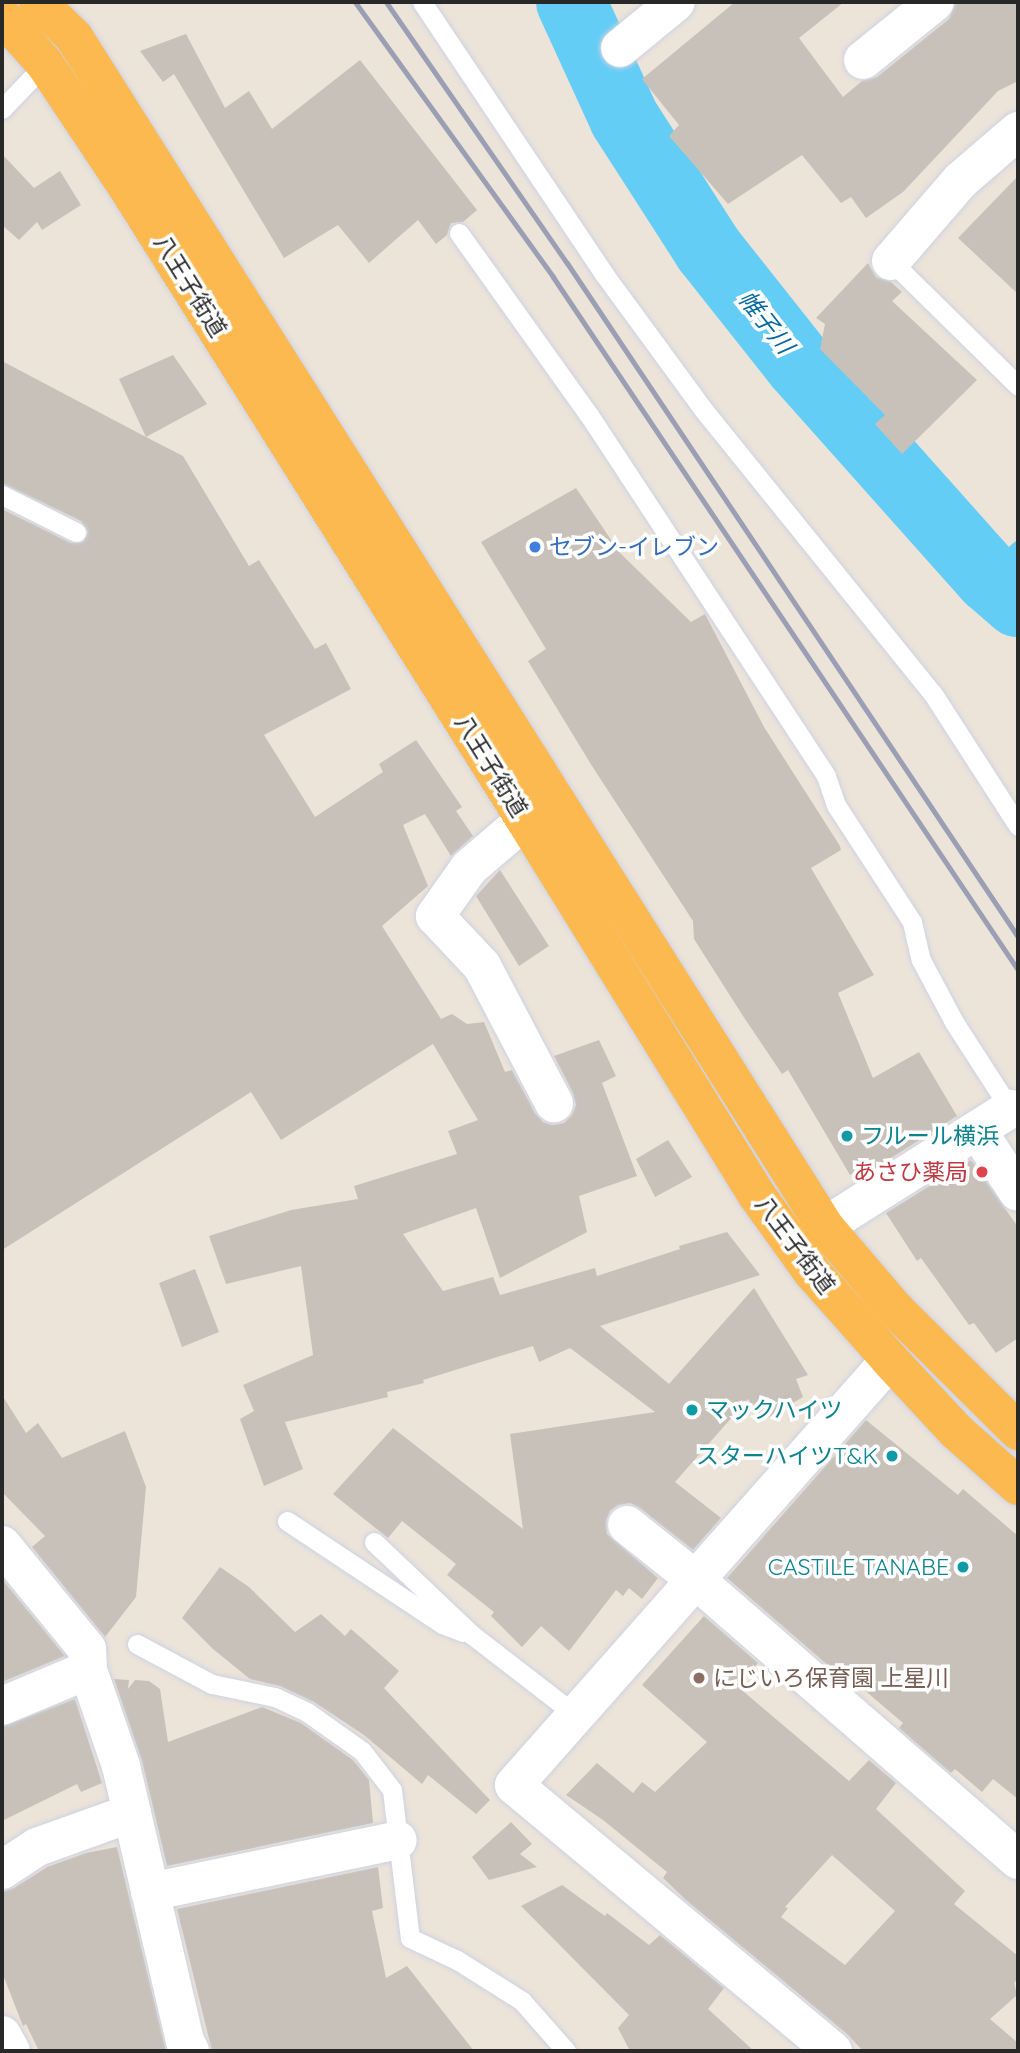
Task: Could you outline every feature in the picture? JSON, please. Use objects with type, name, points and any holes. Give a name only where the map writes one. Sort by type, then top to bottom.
[{"type":"highway","name":"八王子街道","points":[[38,2],[74,37],[809,1236],[890,1360],[956,1431],[1018,1486]]},
{"type":"highway","name":"八王子街道","points":[[2,16],[45,64],[127,187],[525,820],[712,1125],[809,1236],[896,1310],[1018,1431]]},
{"type":"street","points":[[620,48],[676,2]]},
{"type":"street","points":[[863,60],[936,2]]},
{"type":"street","points":[[891,261],[961,180],[1018,131]]},
{"type":"street","points":[[525,820],[469,868],[435,916],[482,966],[554,1103]]},
{"type":"street","points":[[809,1236],[1010,1109]]},
{"type":"street","points":[[977,1130],[1018,1192]]},
{"type":"street","points":[[834,2051],[514,1785],[890,1360]]},
{"type":"street","points":[[627,1525],[696,1580],[1018,1860]]},
{"type":"street","points":[[2,1545],[87,1649],[88,1670],[121,1766],[185,2041],[191,2051]]},
{"type":"street","points":[[2,1706],[88,1670]]},
{"type":"street","points":[[2,1870],[37,1847],[132,1813]]},
{"type":"street","points":[[150,1892],[398,1840]]},
{"type":"street","points":[[2,2035],[11,2051]]},
{"type":"lane","points":[[422,2],[604,274],[702,408],[933,694],[1018,826]]},
{"type":"lane","points":[[2,109],[45,64]]},
{"type":"lane","points":[[459,233],[589,415],[826,776],[836,805],[912,922],[921,960],[954,1022],[1010,1109]]},
{"type":"lane","points":[[891,261],[1018,386]]},
{"type":"lane","points":[[2,495],[76,532]]},
{"type":"lane","points":[[287,1521],[442,1624],[471,1634]]},
{"type":"lane","points":[[374,1542],[471,1634],[577,1716]]},
{"type":"lane","points":[[137,1644],[212,1684],[285,1702],[307,1712],[362,1751],[392,1790],[410,1938],[457,1961],[522,2001],[566,2051]]},
{"type":"building","points":[[735,2],[844,2],[799,38],[843,97],[862,81],[877,77],[949,19],[956,2],[1018,2],[1018,81],[998,91],[903,192],[866,218],[851,197],[841,203],[802,155],[728,204],[669,136],[679,125],[642,79]]},
{"type":"building","points":[[186,34],[225,108],[249,91],[272,129],[360,60],[477,210],[463,222],[451,223],[447,235],[436,244],[418,220],[369,263],[338,225],[284,258],[174,74],[163,82],[140,51]]},
{"type":"building","points":[[2,154],[34,188],[60,171],[81,205],[42,230],[37,222],[19,240],[2,225]]},
{"type":"building","points":[[1018,176],[1018,294],[958,238]]},
{"type":"building","points":[[868,263],[876,277],[891,282],[902,292],[892,301],[977,380],[902,454],[875,424],[885,415],[820,349],[825,324],[816,318]]},
{"type":"building","points":[[173,355],[207,404],[146,437],[119,379]]},
{"type":"building","points":[[2,361],[183,456],[249,566],[259,560],[315,649],[326,643],[351,689],[264,735],[315,817],[383,772],[379,764],[416,740],[462,807],[456,811],[473,836],[451,856],[425,814],[403,825],[428,886],[382,926],[441,1019],[452,1014],[467,1024],[484,1022],[505,1072],[512,1070],[535,1113],[543,1122],[552,1125],[564,1123],[572,1115],[576,1105],[573,1093],[554,1056],[599,1040],[616,1076],[602,1083],[637,1176],[579,1196],[587,1232],[500,1278],[476,1208],[403,1234],[443,1291],[493,1277],[500,1295],[595,1268],[597,1276],[680,1249],[679,1246],[727,1232],[760,1275],[600,1326],[669,1384],[754,1288],[808,1375],[796,1379],[803,1397],[762,1421],[748,1399],[675,1482],[721,1518],[693,1550],[630,1503],[618,1505],[610,1511],[606,1521],[607,1534],[658,1578],[642,1599],[629,1588],[623,1596],[616,1590],[569,1651],[541,1626],[522,1647],[491,1616],[494,1612],[447,1575],[456,1564],[402,1521],[388,1538],[333,1494],[393,1428],[523,1529],[510,1434],[655,1412],[570,1348],[539,1362],[533,1346],[423,1380],[424,1383],[387,1392],[388,1397],[285,1422],[303,1469],[264,1486],[240,1419],[254,1411],[243,1385],[313,1355],[301,1266],[226,1284],[209,1236],[291,1210],[358,1199],[354,1186],[457,1154],[448,1131],[478,1120],[433,1044],[281,1140],[251,1092],[2,1250],[2,509],[71,543],[83,542],[88,532],[81,521],[2,483]]},
{"type":"building","points":[[576,488],[620,553],[691,622],[705,614],[764,727],[840,846],[841,850],[811,868],[874,975],[838,993],[873,1078],[919,1052],[957,1116],[863,1176],[859,1170],[850,1175],[788,1070],[782,1074],[743,1016],[694,939],[693,921],[592,766],[528,661],[546,649],[481,542]]},
{"type":"building","points":[[500,870],[549,946],[519,966],[476,896]]},
{"type":"building","points":[[668,1140],[692,1177],[655,1197],[636,1159]]},
{"type":"building","points":[[971,1160],[1018,1227],[1018,1338],[996,1353],[974,1323],[969,1325],[921,1258],[917,1261],[886,1213]]},
{"type":"building","points":[[195,1269],[219,1332],[182,1347],[159,1283]]},
{"type":"building","points":[[2,1395],[26,1433],[38,1423],[62,1458],[125,1431],[146,1487],[136,1597],[105,1637],[32,1547],[45,1536],[2,1492]]},
{"type":"building","points":[[866,1420],[958,1495],[963,1489],[1018,1536],[1018,1799],[993,1779],[982,1792],[955,1769],[951,1773],[899,1728],[903,1723],[848,1676],[845,1680],[727,1578]]},
{"type":"building","points":[[220,1567],[249,1587],[295,1632],[321,1614],[345,1636],[351,1629],[365,1641],[399,1671],[384,1688],[490,1800],[476,1814],[428,1775],[422,1784],[364,1735],[314,1702],[280,1686],[250,1679],[213,1649],[182,1618]]},
{"type":"building","points":[[2,1579],[65,1656],[2,1682]]},
{"type":"building","points":[[704,1616],[758,1663],[737,1686],[849,1781],[869,1760],[896,1783],[876,1809],[965,1891],[954,1904],[1018,1956],[1018,1978],[1014,1983],[1017,1995],[990,2019],[1018,2043],[1018,2051],[863,2051],[847,2034],[687,1901],[663,1878],[667,1872],[603,1820],[566,1795],[597,1763],[633,1793],[642,1782],[655,1792],[707,1742],[642,1685]],"holes":[[[832,1855],[895,1911],[845,1965],[781,1917],[788,1908],[785,1907]]]},
{"type":"building","points":[[114,1679],[129,1680],[128,1689],[135,1680],[149,1681],[160,1689],[168,1742],[262,1707],[301,1723],[353,1760],[369,1780],[373,1823],[167,1866],[142,1761]]},
{"type":"building","points":[[75,1699],[102,1783],[81,1792],[77,1784],[2,1821],[2,1727]]},
{"type":"building","points":[[511,1822],[532,1844],[520,1854],[537,1867],[489,1880],[472,1857]]},
{"type":"building","points":[[117,1847],[166,2051],[39,2051],[26,2024],[23,2026],[2,1972],[2,1892],[14,1888],[47,1867],[86,1853]]},
{"type":"building","points":[[378,1867],[383,1908],[372,1911],[386,1978],[407,1966],[474,2051],[212,2051],[177,1909]]},
{"type":"building","points":[[562,1885],[605,1916],[607,1913],[649,1945],[660,1935],[724,1988],[708,2009],[754,2051],[630,2051],[618,2028],[629,2015],[521,1906]]},
{"type":"waterway","name":"帷子川","points":[[571,2],[624,118],[708,249],[799,364],[990,578],[1018,602]]},
{"type":"waterway","points":[[987,574],[1018,547]]},
{"type":"railway","points":[[355,2],[553,277],[1018,970]]},
{"type":"railway","points":[[386,2],[567,263],[1018,937]]},
{"type":"place","name":"セブン-イレブン","points":[[535,547]]},
{"type":"place","name":"フルール横浜","points":[[847,1136]]},
{"type":"place","name":"あさひ薬局","points":[[982,1172]]},
{"type":"place","name":"マックハイツ","points":[[692,1410]]},
{"type":"place","name":"スターハイツT&K","points":[[892,1456]]},
{"type":"place","name":"CASTILE TANABE","points":[[963,1567]]},
{"type":"place","name":"にじいろ保育園 上星川","points":[[699,1678]]}]
